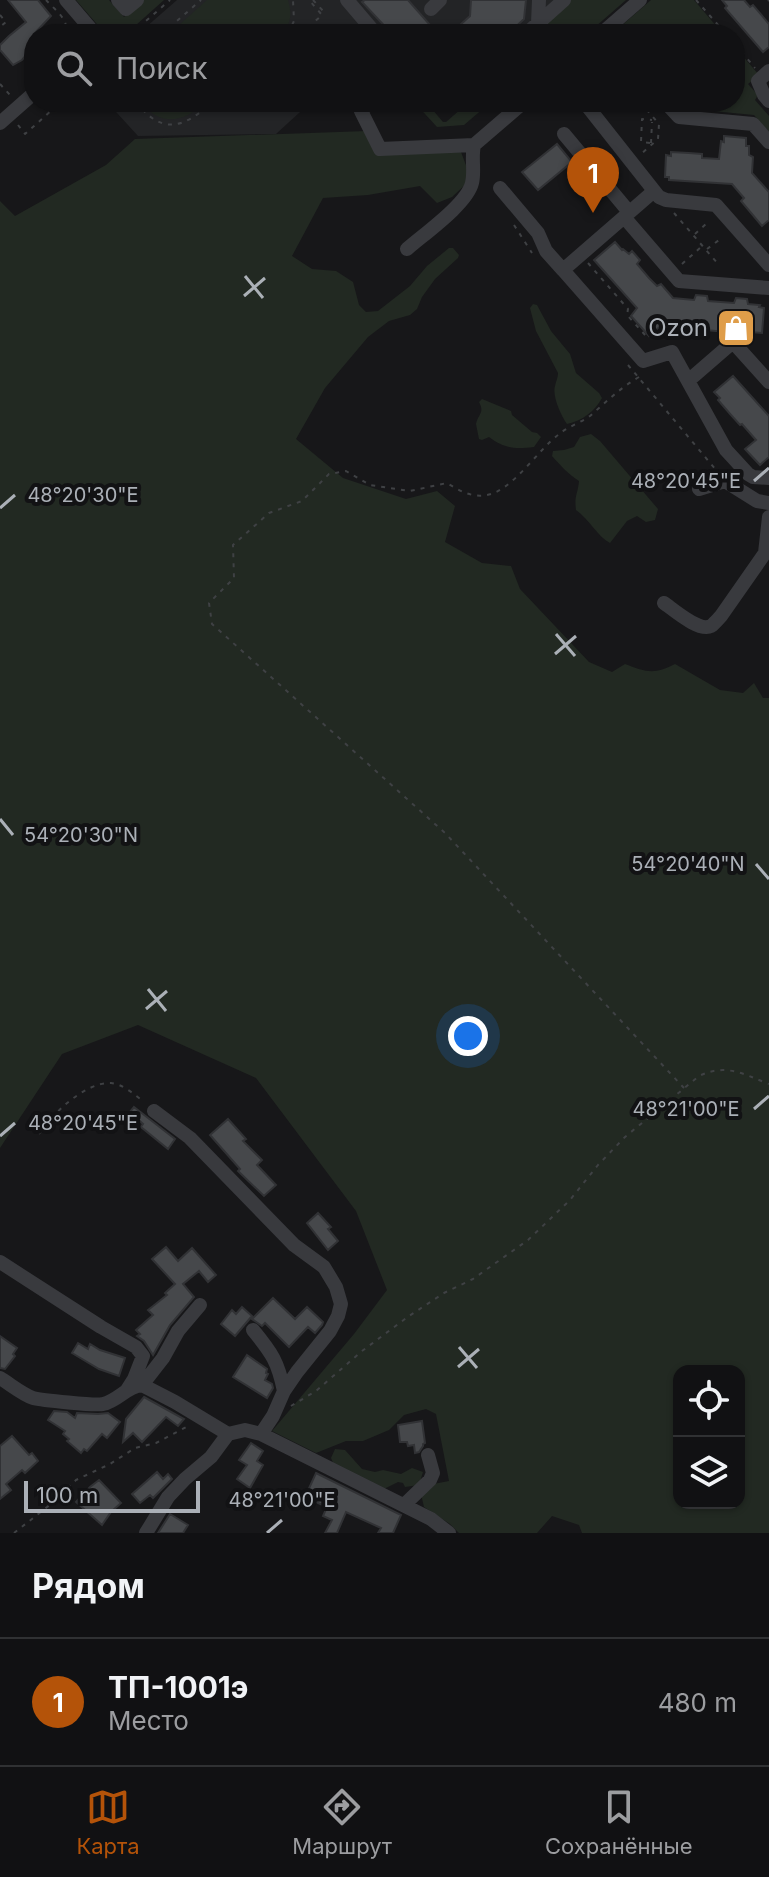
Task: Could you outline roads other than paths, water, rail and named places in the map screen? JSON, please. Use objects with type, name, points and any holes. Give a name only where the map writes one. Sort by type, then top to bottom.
[{"type":"street","points":[[66,0],[87,24]]},
{"type":"street","points":[[118,0],[126,9],[137,0]]},
{"type":"street","points":[[347,0],[367,24]]},
{"type":"street","points":[[538,23],[539,0]]},
{"type":"street","points":[[538,23],[564,0]]},
{"type":"street","points":[[612,24],[640,0]]},
{"type":"street","points":[[763,76],[764,95],[769,101]]},
{"type":"street","points":[[4,119],[24,94]]},
{"type":"street","points":[[362,112],[380,149],[474,145]]},
{"type":"street","points":[[407,249],[469,193],[473,180],[474,145],[510,112]]},
{"type":"street","points":[[592,112],[659,197],[716,205],[769,265]]},
{"type":"street","points":[[674,112],[679,117],[753,124],[769,142]]},
{"type":"street","points":[[564,134],[679,281],[769,288]]},
{"type":"street","points":[[500,188],[538,233],[546,251],[643,361],[672,352],[726,450],[748,474],[769,478]]},
{"type":"street","points":[[563,270],[654,191]]},
{"type":"street","points":[[688,381],[733,342],[769,382]]},
{"type":"street","points":[[699,489],[725,481],[757,501],[769,503]]},
{"type":"street","points":[[664,603],[697,625],[706,628],[713,625],[765,553],[769,517]]},
{"type":"street","points":[[154,1111],[190,1138],[294,1245],[324,1267],[336,1287],[341,1304],[338,1316],[284,1391],[261,1434]]},
{"type":"street","points":[[0,1262],[136,1347],[143,1356],[127,1390]]},
{"type":"street","points":[[142,1385],[163,1358],[178,1331],[200,1305]]},
{"type":"street","points":[[253,1330],[273,1355],[284,1391]]},
{"type":"street","points":[[0,1378],[32,1398],[101,1405],[142,1385],[228,1434]]},
{"type":"street","points":[[146,1533],[168,1497],[211,1457],[228,1434],[245,1430],[261,1434],[404,1505],[449,1533]]},
{"type":"street","points":[[404,1505],[430,1480],[433,1473],[428,1455]]},
{"type":"place","name":"ТП-1001э","points":[[593,213]]},
{"type":"place","name":"Ozon","points":[[736,328]]}]
